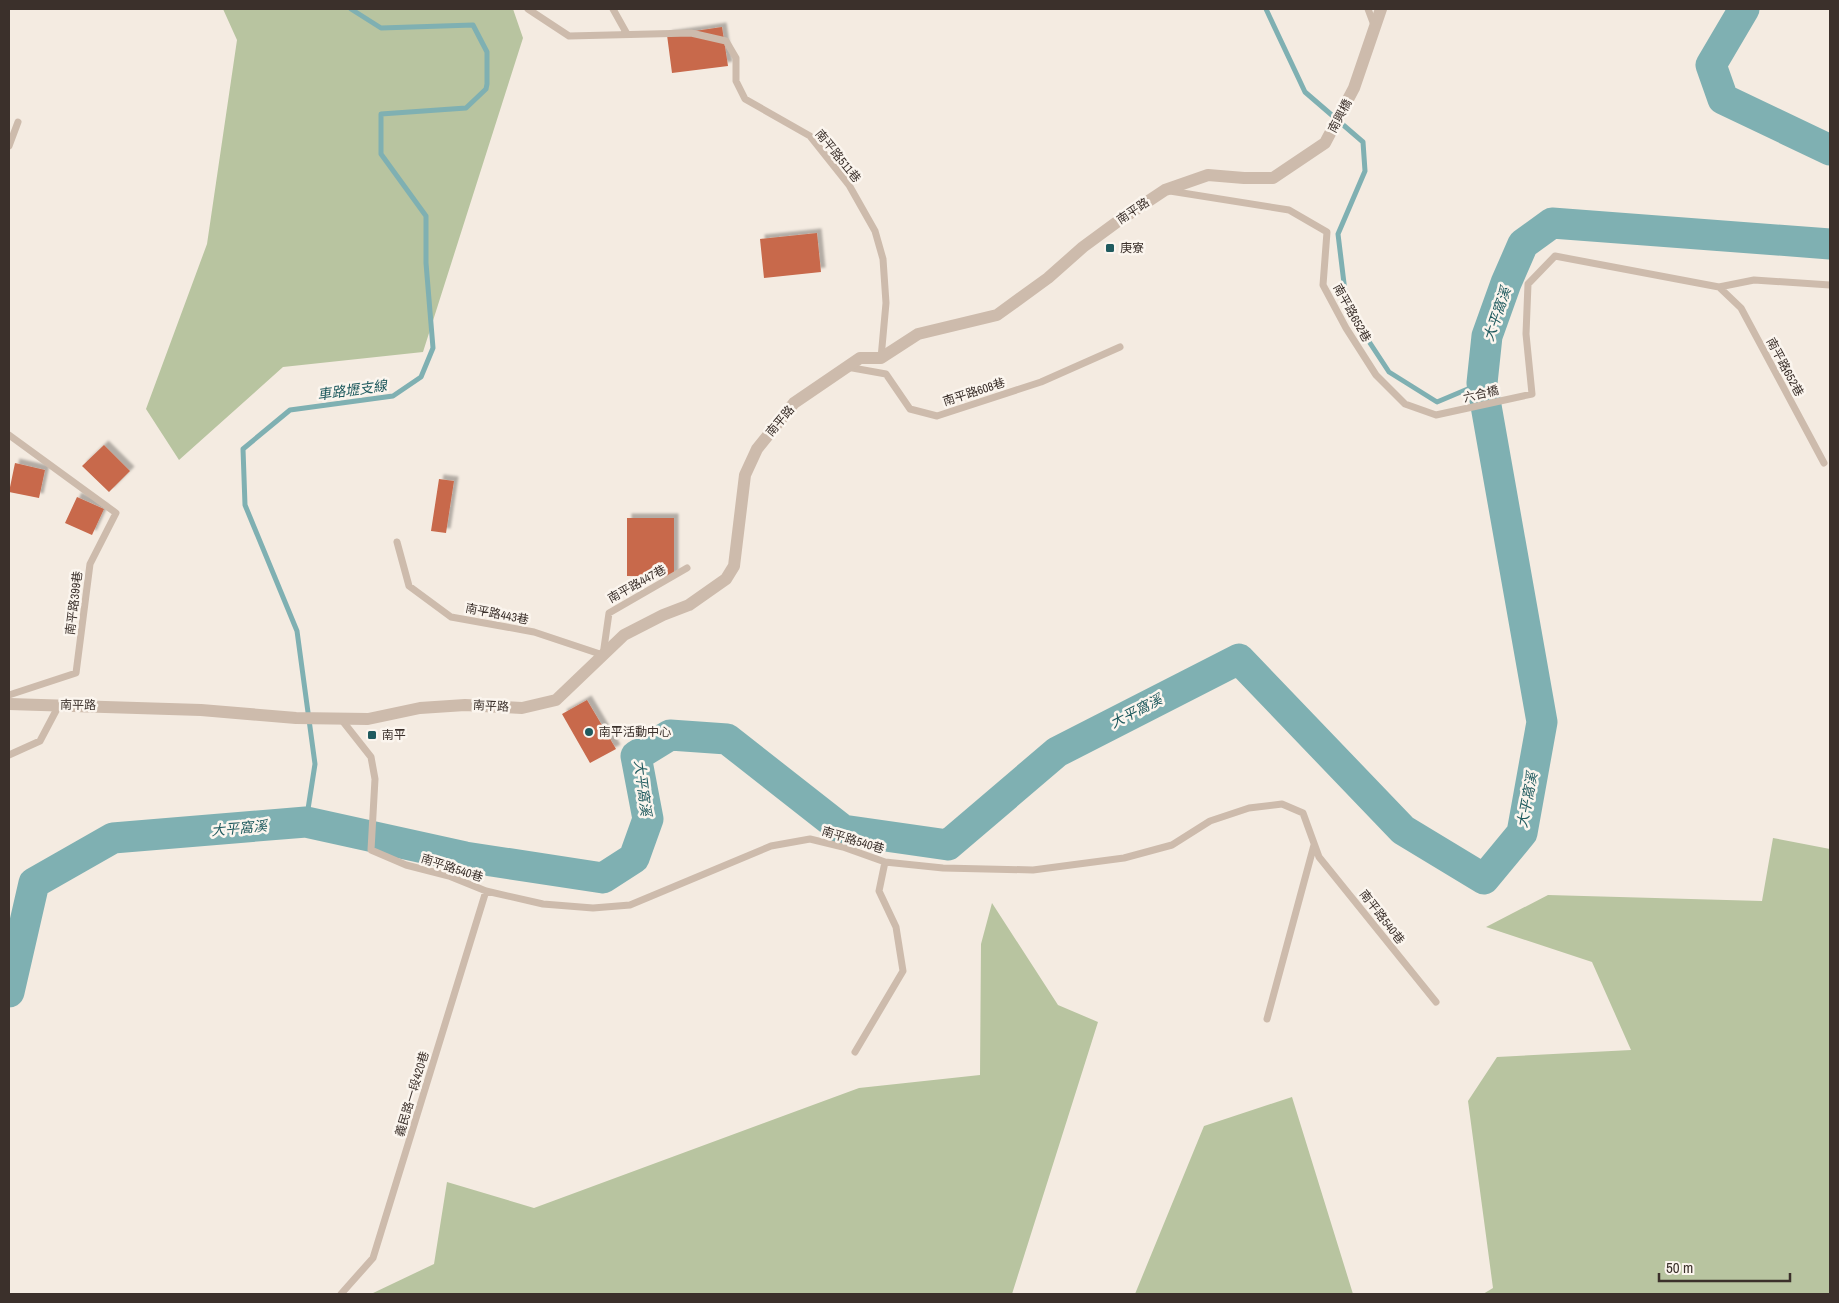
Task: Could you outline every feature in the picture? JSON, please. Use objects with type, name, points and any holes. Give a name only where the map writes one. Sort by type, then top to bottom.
[{"type":"street","points":[[1375,26],[1380,9]]},
{"type":"street","name":"南興橋","points":[[1325,143],[1354,88],[1375,26]]},
{"type":"street","name":"南平路","points":[[9,704],[201,710],[296,718],[368,719],[420,708],[465,705],[522,708],[556,700],[624,635],[663,615],[688,605],[726,579],[734,566],[745,475],[757,449],[794,403],[860,358],[881,358],[918,334],[997,315],[1048,278],[1083,247],[1165,190],[1208,175],[1273,178],[1325,143]]},
{"type":"lane","name":"南平路511巷","points":[[528,9],[569,36],[692,33],[726,41],[736,58],[736,81],[745,99],[810,136],[849,185],[875,232],[883,259],[886,303],[881,358]]},
{"type":"lane","points":[[613,9],[627,34]]},
{"type":"lane","points":[[1368,9],[1375,26]]},
{"type":"lane","points":[[9,146],[18,122]]},
{"type":"lane","name":"南平路652巷","points":[[1165,190],[1289,210],[1327,232],[1324,285],[1346,328],[1376,376],[1405,404],[1436,416]]},
{"type":"lane","name":"六合橋","points":[[1436,416],[1532,394],[1526,334],[1528,284],[1555,256],[1719,286]]},
{"type":"lane","points":[[1719,286],[1754,280],[1830,285]]},
{"type":"lane","name":"南平路652巷","points":[[1719,286],[1740,308],[1824,463]]},
{"type":"lane","name":"南平路608巷","points":[[846,367],[886,374],[910,408],[937,416],[1041,382],[1120,347]]},
{"type":"lane","name":"南平路399巷","points":[[9,435],[116,513],[90,564],[76,673],[9,695]]},
{"type":"lane","name":"南平路443巷","points":[[397,542],[409,586],[451,617],[534,632],[603,656]]},
{"type":"lane","name":"南平路447巷","points":[[603,656],[609,612],[688,568]]},
{"type":"lane","points":[[9,755],[40,741],[60,705]]},
{"type":"lane","name":"南平路540巷","points":[[341,719],[372,758],[375,779],[372,850],[406,865],[449,876],[486,891],[543,904],[592,908],[630,905],[771,846],[810,839],[843,847],[885,862],[943,868],[1033,870],[1124,858],[1172,845],[1210,821],[1249,808],[1282,804],[1303,812],[1319,857],[1436,1002]]},
{"type":"lane","points":[[1267,1020],[1314,844]]},
{"type":"lane","points":[[855,1052],[903,971],[896,927],[879,891],[885,862]]},
{"type":"lane","name":"義民路一段420巷","points":[[340,1294],[373,1258],[486,891]]},
{"type":"green space","points":[[223,9],[513,9],[523,38],[423,352],[283,367],[179,460],[146,409],[207,244],[237,40]]},
{"type":"green space","points":[[1773,838],[1830,849],[1830,1294],[1483,1294],[1493,1288],[1468,1101],[1497,1057],[1631,1050],[1592,962],[1486,927],[1548,895],[1762,901]]},
{"type":"green space","points":[[992,903],[1058,1005],[1098,1022],[1012,1294],[371,1294],[434,1264],[447,1182],[534,1208],[859,1088],[980,1075],[981,944]]},
{"type":"green space","points":[[1292,1097],[1353,1294],[1135,1294],[1204,1126]]},
{"type":"building","points":[[722,27],[728,66],[672,73],[667,35]]},
{"type":"building","points":[[817,233],[821,272],[764,278],[760,239]]},
{"type":"building","points":[[104,445],[130,471],[109,492],[82,466]]},
{"type":"building","points":[[15,463],[45,470],[39,498],[9,492]]},
{"type":"building","points":[[439,479],[454,481],[446,533],[431,531]]},
{"type":"building","points":[[77,497],[104,509],[92,535],[65,523]]},
{"type":"building","points":[[627,518],[674,518],[674,577],[627,576]]},
{"type":"building","name":"南平活動中心","points":[[587,700],[616,749],[590,763],[562,714]]},
{"type":"waterway","name":"車路壢支線","points":[[306,822],[315,764],[297,631],[245,505],[243,449],[290,410],[393,396],[421,377],[433,348],[426,263],[426,216],[381,154],[381,114],[466,108],[486,89],[487,84],[487,52],[473,25],[381,28],[351,9]]},
{"type":"waterway","points":[[1266,9],[1305,92],[1363,142],[1365,171],[1338,234],[1347,308],[1389,372],[1437,402],[1482,383]]},
{"type":"waterway","name":"大平窩溪","points":[[1744,9],[1711,65],[1723,99],[1830,150]]},
{"type":"waterway","name":"大平窩溪","points":[[9,992],[34,883],[113,838],[306,822],[465,857],[603,878],[634,858],[648,819],[636,756],[670,735],[727,739],[843,830],[948,845],[1057,752],[1239,659],[1403,830],[1484,879],[1522,833],[1542,722],[1482,383],[1487,336],[1506,283],[1523,244],[1552,223],[1830,244]]},
{"type":"place","name":"庚寮","points":[[1110,248]]},
{"type":"place","name":"南平活動中心","points":[[589,732]]},
{"type":"place","name":"南平","points":[[372,735]]}]
